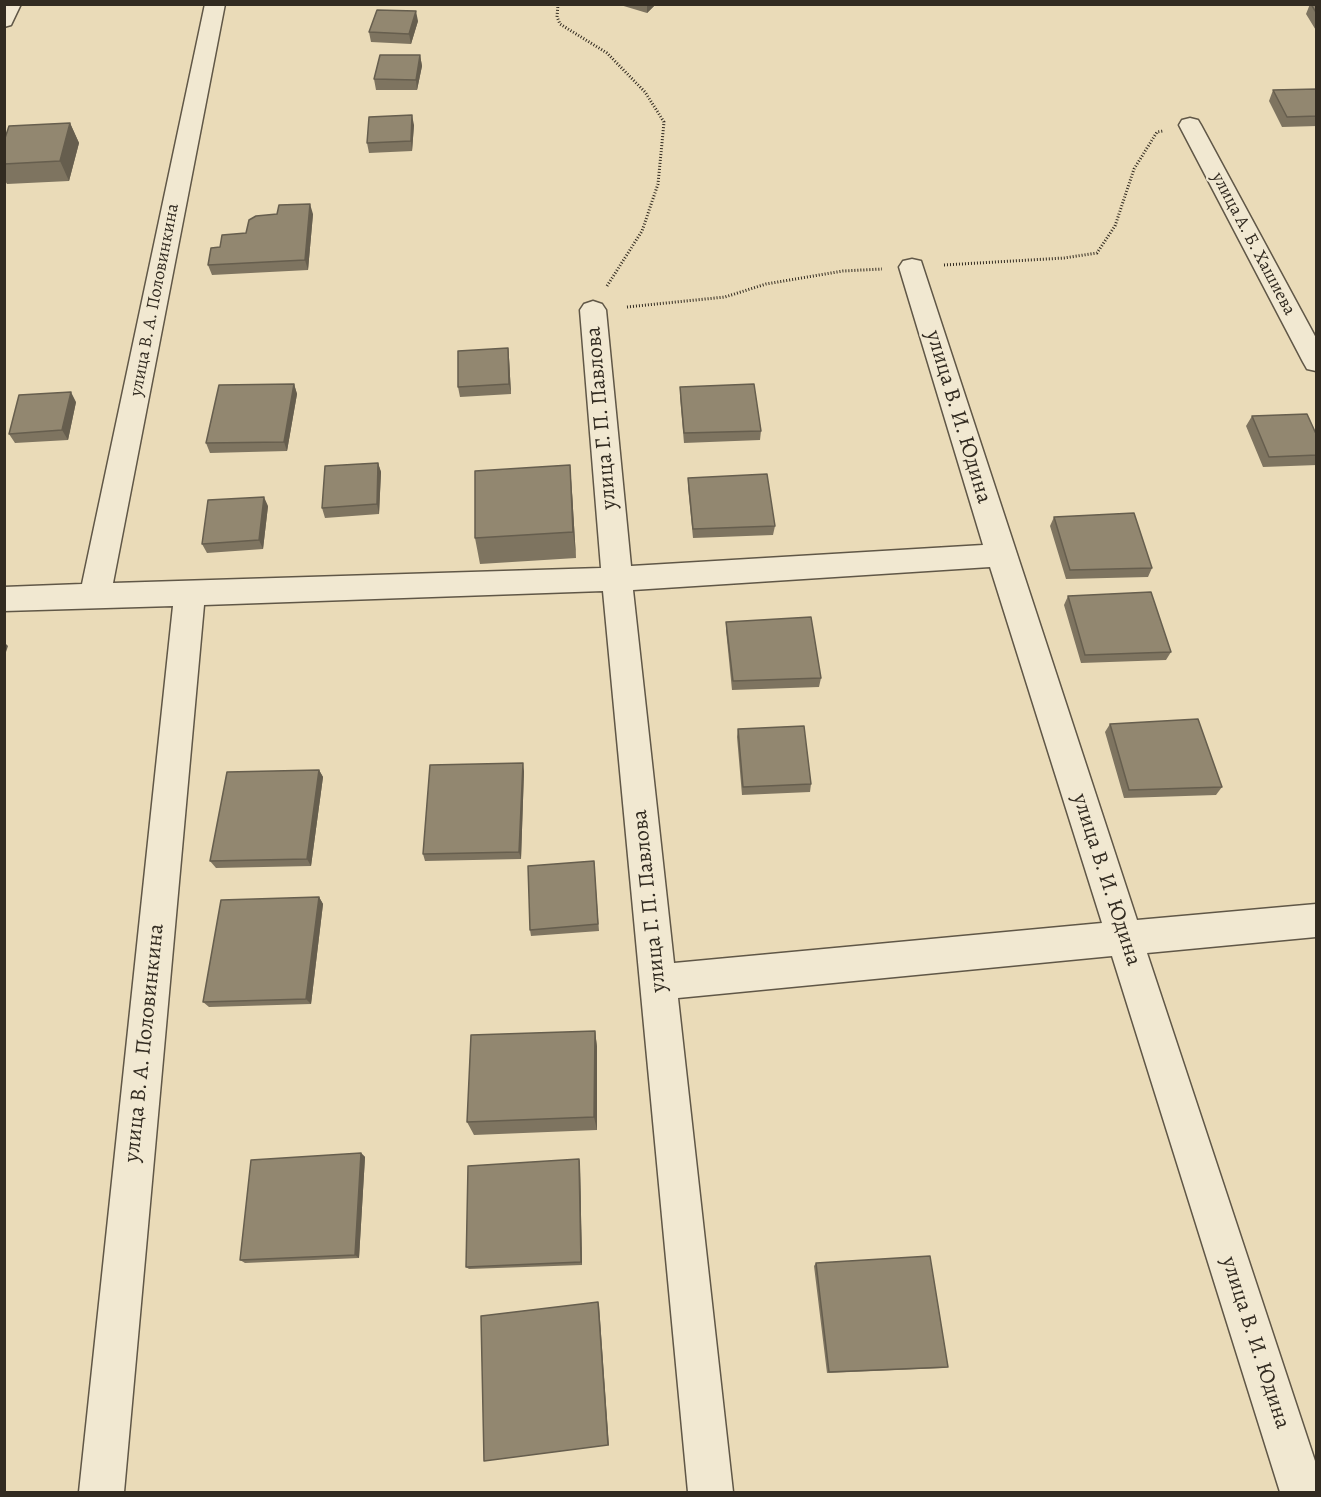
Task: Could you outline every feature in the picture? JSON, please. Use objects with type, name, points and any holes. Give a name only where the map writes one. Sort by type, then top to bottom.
[{"type":"street","points":[[4,21],[11,4]]},
{"type":"street","name":"улица В. А. Половинкина","points":[[95,596],[215,4]]},
{"type":"street","name":"улица А. Б. Хашиева","points":[[1190,125],[1317,362]]},
{"type":"street","name":"улица В. И. Юдина","points":[[912,267],[1001,555],[1303,1492]]},
{"type":"street","name":"улица Г. П. Павлова","points":[[593,310],[617,579],[710,1492]]},
{"type":"street","points":[[4,599],[617,579],[1001,555]]},
{"type":"street","name":"улица В. А. Половинкина","points":[[101,1492],[190,593]]},
{"type":"street","points":[[659,982],[1317,920]]},
{"type":"path","points":[[558,4],[557,17],[560,24],[607,53],[645,92],[664,122],[658,184],[642,231],[593,310]]},
{"type":"building","points":[[1311,4],[1317,4],[1317,14]]},
{"type":"building","points":[[377,10],[416,11],[409,34],[369,32]]},
{"type":"building","points":[[380,55],[420,55],[416,80],[374,79]]},
{"type":"building","points":[[1317,89],[1317,116],[1287,117],[1273,90]]},
{"type":"building","points":[[412,115],[411,141],[367,143],[369,117]]},
{"type":"building","points":[[70,123],[60,161],[4,164],[4,141],[9,126]]},
{"type":"building","points":[[310,204],[305,260],[208,265],[211,248],[220,247],[222,235],[246,233],[249,220],[256,216],[277,214],[279,205]]},
{"type":"building","points":[[508,348],[509,384],[458,387],[458,351]]},
{"type":"building","points":[[294,384],[284,442],[206,443],[219,385]]},
{"type":"building","points":[[754,384],[761,431],[684,433],[680,387]]},
{"type":"building","points":[[71,392],[62,430],[9,434],[19,395]]},
{"type":"building","points":[[1307,414],[1317,436],[1317,455],[1269,457],[1252,416]]},
{"type":"building","points":[[378,463],[377,504],[322,508],[325,466]]},
{"type":"building","points":[[570,465],[573,532],[475,538],[475,471]]},
{"type":"building","points":[[767,474],[775,526],[693,529],[688,478]]},
{"type":"building","points":[[264,497],[259,540],[202,544],[208,500]]},
{"type":"building","points":[[1134,513],[1152,568],[1070,570],[1054,517]]},
{"type":"building","points":[[1151,592],[1171,652],[1085,655],[1068,596]]},
{"type":"building","points":[[811,617],[821,678],[733,681],[726,622]]},
{"type":"building","points":[[1198,719],[1222,787],[1129,790],[1110,724]]},
{"type":"building","points":[[804,726],[811,784],[743,787],[738,729]]},
{"type":"building","points":[[523,763],[519,852],[423,854],[430,765]]},
{"type":"building","points":[[319,770],[307,859],[210,861],[227,772]]},
{"type":"building","points":[[594,861],[598,924],[530,930],[528,866]]},
{"type":"building","points":[[319,897],[306,999],[203,1002],[221,900]]},
{"type":"building","points":[[595,1031],[594,1117],[467,1122],[471,1035]]},
{"type":"building","points":[[361,1153],[355,1255],[240,1260],[251,1160]]},
{"type":"building","points":[[579,1159],[581,1262],[466,1267],[468,1166]]},
{"type":"building","points":[[930,1256],[948,1367],[829,1372],[816,1263]]},
{"type":"building","points":[[598,1302],[608,1445],[484,1461],[481,1316]]}]
